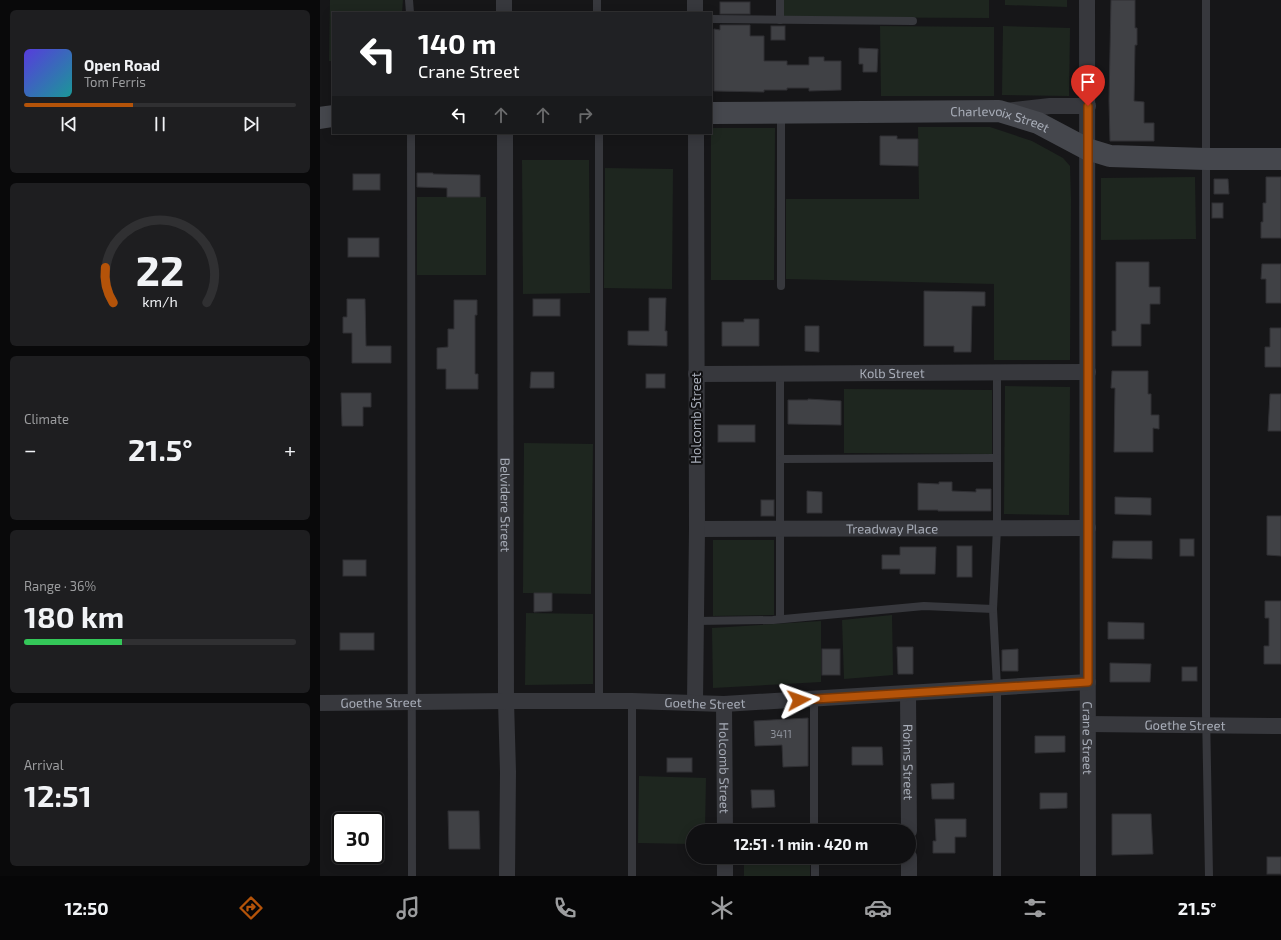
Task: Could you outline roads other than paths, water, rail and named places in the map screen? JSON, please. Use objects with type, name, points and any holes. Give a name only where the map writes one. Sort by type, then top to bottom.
[{"type":"street","points":[[504,0],[504,12]]},
{"type":"street","points":[[695,0],[696,12]]},
{"type":"street","name":"Crane Street","points":[[1087,0],[1088,876]]},
{"type":"street","points":[[999,111],[1050,106],[1088,106]]},
{"type":"street","name":"Charlevoix Street","points":[[712,113],[999,111],[1038,123],[1087,149],[1110,156],[1206,159],[1281,159]]},
{"type":"street","points":[[320,118],[332,116]]},
{"type":"street","name":"Belvidere Street","points":[[505,134],[506,701],[508,772],[507,876]]},
{"type":"street","name":"Holcomb Street","points":[[695,702],[697,529],[696,134]]},
{"type":"street","name":"Kolb Street","points":[[696,374],[1088,372]]},
{"type":"street","name":"Treadway Place","points":[[697,529],[1088,528]]},
{"type":"street","name":"Goethe Street","points":[[320,703],[632,701],[724,704],[1088,682]]},
{"type":"street","name":"Rohns Street","points":[[908,693],[909,824]]},
{"type":"street","name":"Holcomb Street","points":[[724,704],[725,824]]},
{"type":"street","name":"Goethe Street","points":[[1088,724],[1281,726]]},
{"type":"street","points":[[725,864],[725,876]]},
{"type":"street","points":[[909,864],[909,876]]},
{"type":"lane","points":[[410,0],[410,12]]},
{"type":"lane","points":[[597,0],[597,12]]},
{"type":"lane","points":[[780,0],[780,20]]},
{"type":"lane","points":[[1206,0],[1206,726],[1209,876]]},
{"type":"lane","points":[[712,19],[913,21]]},
{"type":"lane","points":[[781,112],[781,286]]},
{"type":"lane","points":[[411,134],[412,876]]},
{"type":"lane","points":[[599,134],[599,701]]},
{"type":"lane","points":[[780,373],[780,619]]},
{"type":"lane","points":[[997,373],[997,528],[993,609],[997,687],[997,876]]},
{"type":"lane","points":[[781,459],[997,458]]},
{"type":"lane","points":[[696,621],[780,619],[924,606],[993,609]]},
{"type":"lane","points":[[814,699],[814,824]]},
{"type":"lane","points":[[632,701],[632,876]]},
{"type":"lane","points":[[814,864],[815,876]]}]
